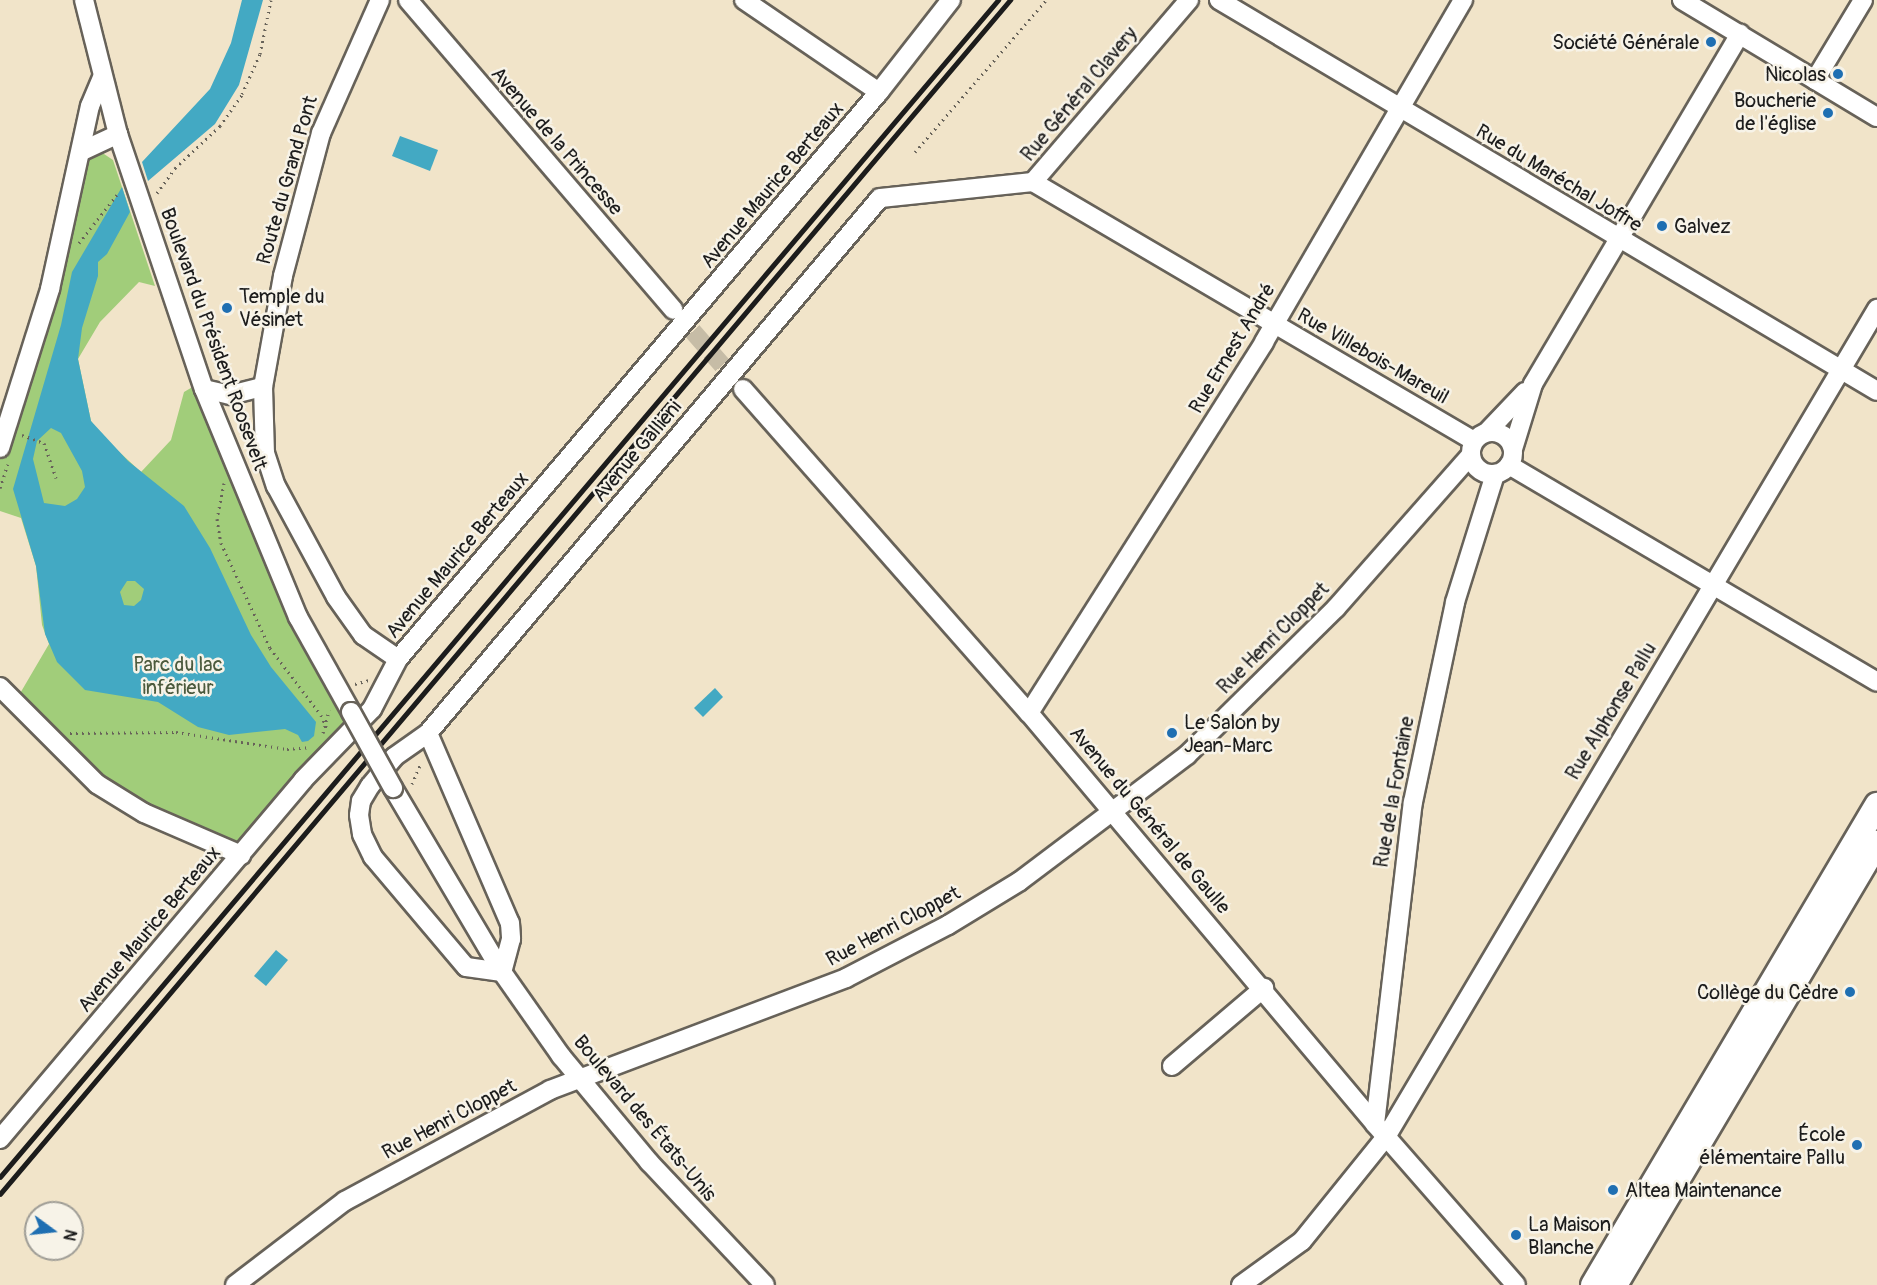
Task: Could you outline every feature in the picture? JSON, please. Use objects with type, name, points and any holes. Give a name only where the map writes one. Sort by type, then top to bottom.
[{"type":"main road","points":[[1593,1285],[1877,805]]},
{"type":"main road","points":[[1615,1285],[1877,843]]},
{"type":"street","name":"Route du Grand Pont","points":[[265,453],[263,387],[283,276],[321,133],[380,0]]},
{"type":"street","name":"Avenue de la Princesse","points":[[408,0],[674,310]]},
{"type":"street","points":[[744,0],[879,92]]},
{"type":"street","name":"Avenue Maurice Berteaux","points":[[0,1139],[241,855],[372,709],[398,659],[879,92],[951,0]]},
{"type":"street","name":"Rue Général Clavery","points":[[880,198],[1034,182],[1189,0]]},
{"type":"street","name":"Rue du Maréchal Joffre","points":[[1219,0],[1617,239],[1877,391]]},
{"type":"street","name":"Rue Ernest André","points":[[1029,713],[1274,324],[1463,0]]},
{"type":"street","points":[[1682,0],[1877,117]]},
{"type":"street","points":[[1815,80],[1863,0]]},
{"type":"street","name":"Boulevard du Président Roosevelt","points":[[89,5],[102,78],[118,134],[204,389],[298,617],[397,794]]},
{"type":"street","name":"Rue Henri Cloppet","points":[[1505,463],[1533,384],[1740,34]]},
{"type":"street","points":[[0,448],[50,289],[90,106],[102,78]]},
{"type":"street","points":[[82,151],[118,134]]},
{"type":"street","name":"Rue Villebois-Mareuil","points":[[1034,182],[1477,443]]},
{"type":"street","name":"Avenue Gallieni","points":[[428,733],[880,198]]},
{"type":"street","name":"Rue Alphonse Pallu","points":[[1241,1285],[1302,1241],[1380,1130],[1711,587],[1877,309]]},
{"type":"street","name":"Rue Henri Cloppet","points":[[235,1285],[345,1201],[578,1077],[761,1013],[846,978],[948,925],[1020,881],[1114,813],[1187,755],[1275,670],[1398,541],[1477,443],[1533,384]]},
{"type":"street","points":[[204,389],[230,395],[263,387]]},
{"type":"street","name":"Avenue du Général de Gaulle","points":[[743,389],[1029,713],[1264,988],[1380,1130],[1516,1285]]},
{"type":"street","points":[[1505,463],[1503,435],[1477,443],[1479,470],[1505,463],[1711,587],[1877,681]]},
{"type":"street","points":[[232,460],[265,453]]},
{"type":"street","name":"Boulevard du Président Roosevelt","points":[[265,453],[276,486],[336,597],[363,635],[398,659]]},
{"type":"street","name":"Rue de la Fontaine","points":[[1380,1130],[1417,781],[1455,602],[1505,463]]},
{"type":"street","points":[[247,497],[276,486]]},
{"type":"street","points":[[0,687],[97,784],[144,813],[241,855]]},
{"type":"street","points":[[428,733],[510,922],[511,939],[502,972],[466,966],[420,917],[373,857],[362,834],[361,801],[370,786],[394,757],[428,733]]},
{"type":"street","name":"Boulevard des États-Unis","points":[[397,794],[502,972],[578,1077],[649,1162],[765,1285]]},
{"type":"street","points":[[1172,1066],[1264,988]]},
{"type":"path","points":[[156,205],[157,194],[175,168],[220,126],[242,94],[260,54],[271,0]]},
{"type":"path","points":[[915,152],[1046,0]]},
{"type":"path","points":[[26,436],[44,442],[56,478]]},
{"type":"path","points":[[232,460],[217,519],[221,543],[270,648],[321,715],[331,752]]},
{"type":"path","points":[[339,691],[365,679],[385,682]]},
{"type":"path","points":[[45,733],[176,732],[287,749],[312,745],[331,752]]},
{"type":"path","points":[[397,794],[417,776],[428,733]]},
{"type":"green space","name":"Parc du lac inférieur","points":[[101,152],[113,160],[155,286],[139,282],[100,322],[78,359],[91,421],[102,436],[141,472],[171,440],[184,392],[201,382],[247,497],[358,726],[241,855],[144,813],[15,702],[49,644],[42,625],[36,566],[21,518],[0,511],[0,448],[88,161]]},
{"type":"water","points":[[242,0],[263,0],[239,85],[215,124],[148,181],[142,162],[210,89],[231,43]]},
{"type":"water","points":[[400,136],[438,150],[430,171],[392,156]]},
{"type":"water","points":[[122,187],[130,212],[107,254],[98,262],[98,276],[82,328],[78,359],[91,421],[128,461],[184,506],[210,548],[251,635],[271,667],[316,722],[314,736],[308,741],[302,742],[298,735],[285,729],[229,735],[198,727],[158,702],[85,690],[57,662],[45,634],[36,566],[13,489],[61,325],[72,272]],"holes":[[[51,428],[61,433],[82,471],[85,487],[77,499],[65,506],[44,503],[33,459],[37,441]],[[127,581],[135,581],[144,589],[141,600],[134,606],[124,605],[120,592]]]},
{"type":"water","points":[[715,688],[723,697],[703,717],[694,708]]},
{"type":"water","points":[[276,950],[288,960],[266,986],[254,976]]},
{"type":"tunnel","points":[[675,311],[743,389]]},
{"type":"railway","points":[[0,1177],[998,0]]},
{"type":"railway","points":[[0,1194],[1010,0]]},
{"type":"place","name":"Société Générale","points":[[1711,42]]},
{"type":"place","name":"Nicolas","points":[[1838,74]]},
{"type":"place","name":"Boucherie de l'église","points":[[1828,113]]},
{"type":"place","name":"Galvez","points":[[1662,226]]},
{"type":"place","name":"Temple du Vésinet","points":[[227,308]]},
{"type":"place","name":"Le Salon by Jean-Marc","points":[[1172,733]]},
{"type":"place","name":"Collège du Cèdre","points":[[1850,992]]},
{"type":"place","name":"École élémentaire Pallu","points":[[1857,1145]]},
{"type":"place","name":"Altea Maintenance","points":[[1613,1190]]},
{"type":"place","name":"La Maison Blanche","points":[[1516,1235]]}]
